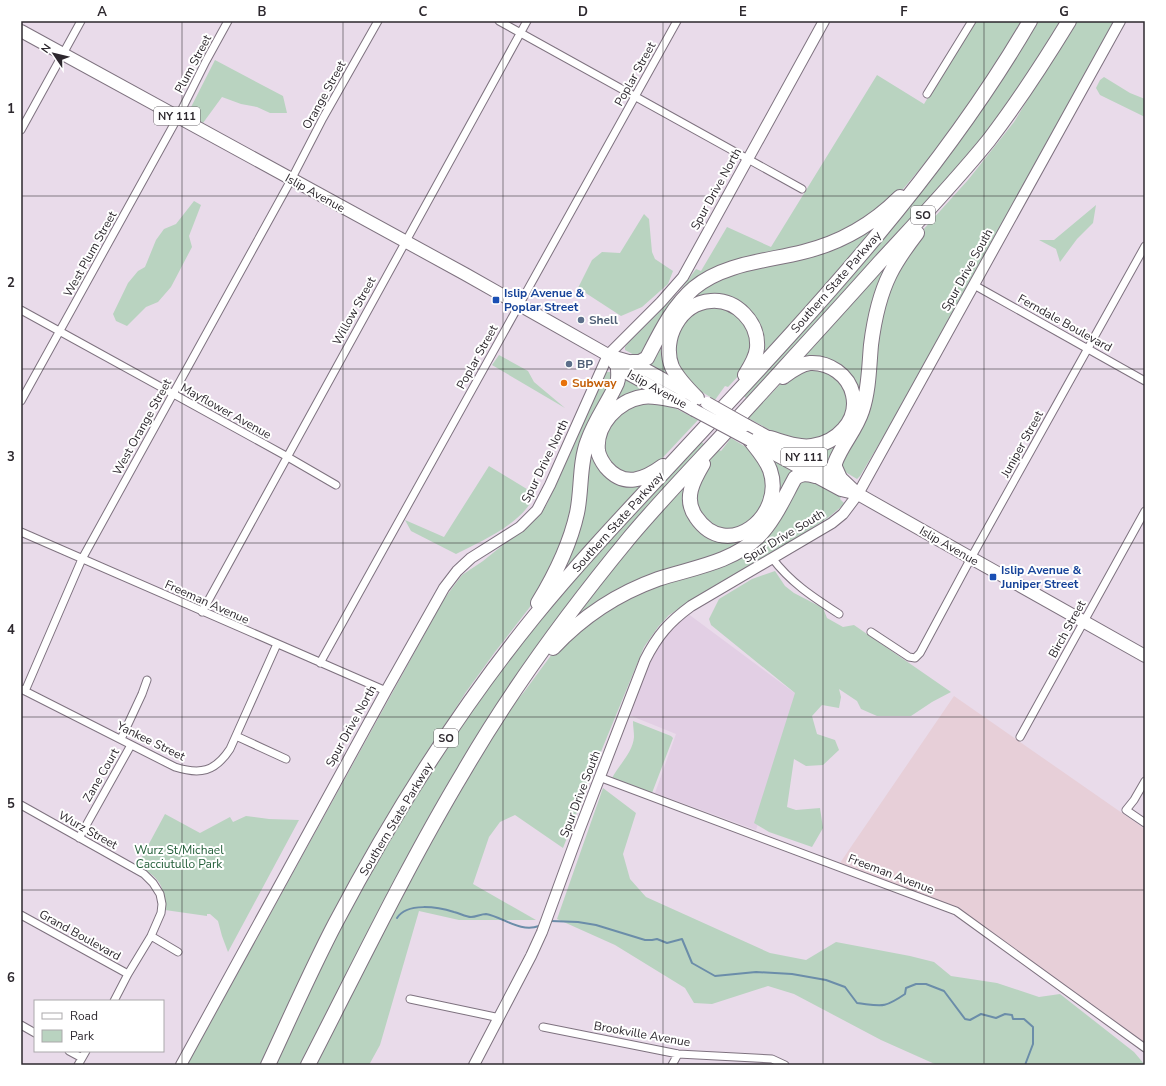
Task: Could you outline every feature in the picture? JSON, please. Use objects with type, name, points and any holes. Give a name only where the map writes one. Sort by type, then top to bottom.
[{"type":"highway","name":"Southern State Parkway","points":[[268,1065],[334,926],[370,860],[430,762],[501,660],[564,582],[846,273],[914,191],[940,157],[998,74],[1030,21]]},
{"type":"highway","name":"Southern State Parkway","points":[[308,1065],[407,871],[465,768],[497,717],[557,630],[591,585],[671,490],[954,181],[989,140],[1047,58],[1069,21]]},
{"type":"highway","points":[[632,362],[640,362],[647,358],[668,318],[681,300],[696,287],[714,276],[734,268],[805,251],[830,243],[851,233],[890,207],[940,157]]},
{"type":"highway","points":[[839,476],[834,467],[835,462],[855,428],[867,394],[875,320],[881,297],[890,274],[904,250],[954,181]]},
{"type":"highway","points":[[700,404],[678,377],[672,367],[669,354],[672,330],[678,318],[689,309],[700,303],[712,301],[736,307],[745,314],[752,324],[756,335],[757,348],[753,362],[725,406]]},
{"type":"highway","points":[[759,395],[799,366],[810,363],[822,364],[833,368],[842,374],[854,395],[854,408],[850,420],[844,430],[835,438],[824,444],[800,446],[770,438]]},
{"type":"highway","points":[[501,660],[544,592],[559,565],[570,539],[577,512],[587,442],[596,421],[617,383],[619,375],[618,368]]},
{"type":"highway","points":[[678,401],[656,397],[644,397],[631,400],[619,406],[602,428],[598,440],[598,452],[602,462],[610,471],[619,478],[630,480],[640,479],[651,474],[684,450]]},
{"type":"highway","points":[[720,437],[694,479],[690,490],[690,502],[693,512],[699,522],[708,530],[719,535],[743,533],[755,526],[769,507],[772,494],[770,472],[766,460],[750,440]]},
{"type":"highway","points":[[497,717],[553,648],[570,630],[590,613],[635,588],[658,579],[728,557],[745,548],[758,537],[770,522],[795,478],[806,474],[815,476]]},
{"type":"main road","name":"Islip Avenue","points":[[21,31],[519,304],[608,355],[632,362],[700,404],[750,440],[841,490],[858,494]]},
{"type":"main road","name":"Islip Avenue","points":[[608,355],[618,368],[678,401],[700,404],[746,425],[839,476],[858,494],[1145,656]]},
{"type":"street","points":[[21,130],[81,21]]},
{"type":"street","name":"Plum Street","points":[[178,117],[228,21]]},
{"type":"street","name":"Orange Street","points":[[291,180],[323,118],[378,21]]},
{"type":"street","points":[[499,21],[802,189]]},
{"type":"street","name":"Willow Street","points":[[202,612],[286,456],[527,21]]},
{"type":"street","name":"Poplar Street","points":[[320,663],[677,21]]},
{"type":"street","name":"Spur Drive North","points":[[181,1065],[444,588],[452,577],[471,558],[520,527],[541,503],[608,355],[675,288],[683,277],[824,21]]},
{"type":"street","points":[[927,94],[972,21]]},
{"type":"street","name":"Spur Drive South","points":[[474,1065],[532,956],[651,647],[666,626],[690,606],[832,523],[843,514],[858,494],[1120,21]]},
{"type":"street","name":"West Plum Street","points":[[21,401],[178,117]]},
{"type":"street","name":"West Orange Street","points":[[23,690],[82,559],[291,180]]},
{"type":"street","name":"Juniper Street","points":[[871,632],[909,657],[915,658],[920,653],[1087,348],[1145,246]]},
{"type":"street","name":"Ferndale Boulevard","points":[[974,285],[1145,381]]},
{"type":"street","name":"Mayflower Avenue","points":[[21,310],[336,485]]},
{"type":"street","name":"Birch Street","points":[[1020,737],[1145,511]]},
{"type":"street","name":"Freeman Avenue","points":[[21,532],[386,691]]},
{"type":"street","points":[[772,558],[800,588],[839,614]]},
{"type":"street","name":"Yankee Street","points":[[23,690],[175,766],[196,772],[214,766],[224,758],[236,736],[277,644]]},
{"type":"street","points":[[121,739],[147,680]]},
{"type":"street","points":[[236,736],[286,758]]},
{"type":"street","name":"Zane Court","points":[[78,838],[131,745]]},
{"type":"street","name":"Freeman Avenue","points":[[600,778],[956,910],[1145,1048]]},
{"type":"street","points":[[1145,780],[1134,800],[1126,810],[1145,823]]},
{"type":"street","name":"Wurz Street","points":[[21,805],[144,874],[153,882],[160,894],[162,904],[157,923],[115,1000]]},
{"type":"street","name":"Grand Boulevard","points":[[21,915],[128,974]]},
{"type":"street","points":[[151,936],[178,952]]},
{"type":"street","points":[[410,999],[500,1018]]},
{"type":"street","points":[[21,1025],[34,1032]]},
{"type":"street","name":"Brookville Avenue","points":[[543,1027],[678,1054],[772,1058],[784,1065]]},
{"type":"street","points":[[71,1052],[82,1058]]},
{"type":"street","points":[[78,1065],[85,1052]]},
{"type":"street","points":[[672,1065],[678,1054]]},
{"type":"shaded area","points":[[687,613],[800,697],[756,830],[655,793],[676,734],[629,715],[654,650],[671,628]]},
{"type":"shaded area","points":[[954,696],[1145,829],[1145,1045],[957,907],[840,863]]},
{"type":"green space","points":[[974,21],[1023,21],[997,65],[953,130],[898,195],[877,213],[831,239],[712,273],[640,358],[625,350],[628,343],[679,292],[696,269],[701,271],[727,227],[771,247],[877,75],[924,104]]},
{"type":"green space","points":[[1036,21],[1062,21],[1015,96],[976,149],[746,398],[742,394],[848,278]]},
{"type":"green space","points":[[1075,21],[1114,21],[891,424],[857,479],[837,467],[852,438],[874,336],[891,279],[922,231],[968,180],[1014,122]]},
{"type":"green space","points":[[215,60],[283,96],[287,113],[270,113],[257,107],[241,104],[222,97],[203,123],[188,113]]},
{"type":"green space","points":[[1104,77],[1130,93],[1145,99],[1145,117],[1100,95],[1096,88],[1100,80]]},
{"type":"green space","points":[[194,201],[201,205],[189,236],[192,247],[171,287],[158,302],[146,307],[127,326],[116,321],[113,314],[128,283],[138,271],[145,267],[156,240],[164,229],[176,224]]},
{"type":"green space","points":[[1096,205],[1093,223],[1077,239],[1060,262],[1056,249],[1039,240],[1054,240]]},
{"type":"green space","points":[[644,214],[649,219],[652,252],[655,259],[673,271],[668,284],[642,307],[621,316],[578,288],[592,260],[602,252],[620,253]]},
{"type":"green space","points":[[881,222],[828,284],[758,360],[758,334],[717,299],[672,320],[669,377],[646,365],[670,319],[703,285]]},
{"type":"green space","points":[[891,258],[893,262],[878,294],[870,319],[863,390],[859,410],[854,424],[831,464],[826,464],[826,466],[800,453],[802,449],[814,450],[824,447],[834,442],[844,433],[850,423],[854,411],[852,388],[846,378],[837,369],[822,362],[801,362],[799,359]]},
{"type":"green space","points":[[700,307],[730,308],[750,329],[751,358],[743,371],[728,387],[725,386],[715,400],[689,383],[675,365],[676,329]]},
{"type":"green space","points":[[499,355],[528,371],[534,382],[565,408],[492,365]]},
{"type":"green space","points":[[813,367],[827,371],[840,380],[846,392],[849,405],[837,432],[813,444],[786,439],[748,418],[789,375]]},
{"type":"green space","points":[[606,372],[610,372],[616,376],[602,401],[567,537],[533,603],[466,692],[416,771],[300,982],[261,1065],[187,1065],[444,599],[462,575],[483,561],[540,515],[547,504]]},
{"type":"green space","points":[[626,378],[668,397],[620,402],[594,454],[639,483],[640,486],[634,495],[561,576],[592,435]]},
{"type":"green space","points":[[640,400],[665,403],[698,420],[653,468],[627,477],[606,466],[601,434],[611,417]]},
{"type":"green space","points":[[731,438],[749,449],[769,479],[767,503],[753,523],[719,532],[695,514],[694,482],[702,468],[719,450],[721,451]]},
{"type":"green space","points":[[699,440],[704,444],[610,551],[551,627],[301,1065],[273,1065],[344,918],[431,770],[482,694],[540,620],[602,546]]},
{"type":"green space","points":[[775,457],[797,469],[767,520],[747,542],[725,555],[650,579],[621,591],[602,602],[577,620],[574,618],[624,552],[684,483],[686,485],[688,512],[699,529],[716,538],[735,538],[754,529],[768,513],[774,490],[769,461],[773,460]]},
{"type":"green space","points":[[489,466],[535,494],[530,504],[522,514],[490,537],[456,554],[411,531],[405,520],[444,537]]},
{"type":"green space","points":[[805,477],[841,497],[840,499],[844,503],[829,517],[784,546],[669,615],[658,627],[644,647],[563,848],[515,815],[500,822],[489,837],[473,884],[536,920],[459,920],[419,911],[380,1045],[369,1065],[315,1065],[432,837],[505,714],[524,692],[552,654],[604,607],[744,552],[797,479]]},
{"type":"green space","points":[[775,571],[785,586],[794,593],[823,608],[827,618],[843,627],[854,625],[951,692],[932,702],[911,716],[877,716],[861,709],[857,701],[839,689],[841,697],[839,708],[822,705],[812,716],[817,734],[835,740],[839,750],[823,765],[806,766],[794,759],[787,807],[796,810],[820,808],[823,828],[812,847],[769,832],[754,823],[795,693],[711,625],[709,619],[719,599],[752,579]]},
{"type":"green space","points":[[633,721],[673,738],[652,793],[612,778],[633,743]]},
{"type":"green space","points":[[603,788],[636,813],[623,854],[630,879],[646,897],[770,953],[806,960],[836,942],[934,962],[951,976],[997,983],[1039,997],[1060,994],[1134,1052],[1145,1065],[937,1065],[881,1040],[794,994],[768,986],[712,1004],[694,1003],[685,988],[615,945],[557,919]]},
{"type":"green space","name":"Wurz St/Michael Cacciutullo Park","points":[[165,814],[200,833],[230,817],[233,822],[246,816],[269,819],[299,820],[228,952],[218,921],[210,914],[207,914],[207,916],[165,910],[162,888],[156,878],[137,866]]},
{"type":"waterway","points":[[397,918],[408,910],[432,907],[469,917],[486,914],[525,928],[539,926]]},
{"type":"waterway","points":[[551,921],[578,922],[596,925],[645,940],[657,939],[667,943],[682,939],[692,963],[715,976],[756,972],[792,974],[826,980],[845,987],[857,1003],[877,1005],[887,1004],[905,994],[906,988],[916,984],[926,984],[944,991],[965,1019],[970,1020],[981,1014],[996,1018],[1005,1014],[1012,1015],[1013,1019],[1024,1019],[1033,1027],[1033,1044],[1025,1065]]},
{"type":"place","name":"Islip Avenue & Poplar Street","points":[[496,300]]},
{"type":"place","name":"Shell","points":[[581,320]]},
{"type":"place","name":"BP","points":[[569,364]]},
{"type":"place","name":"Subway","points":[[564,383]]},
{"type":"place","name":"Islip Avenue & Juniper Street","points":[[993,577]]}]
